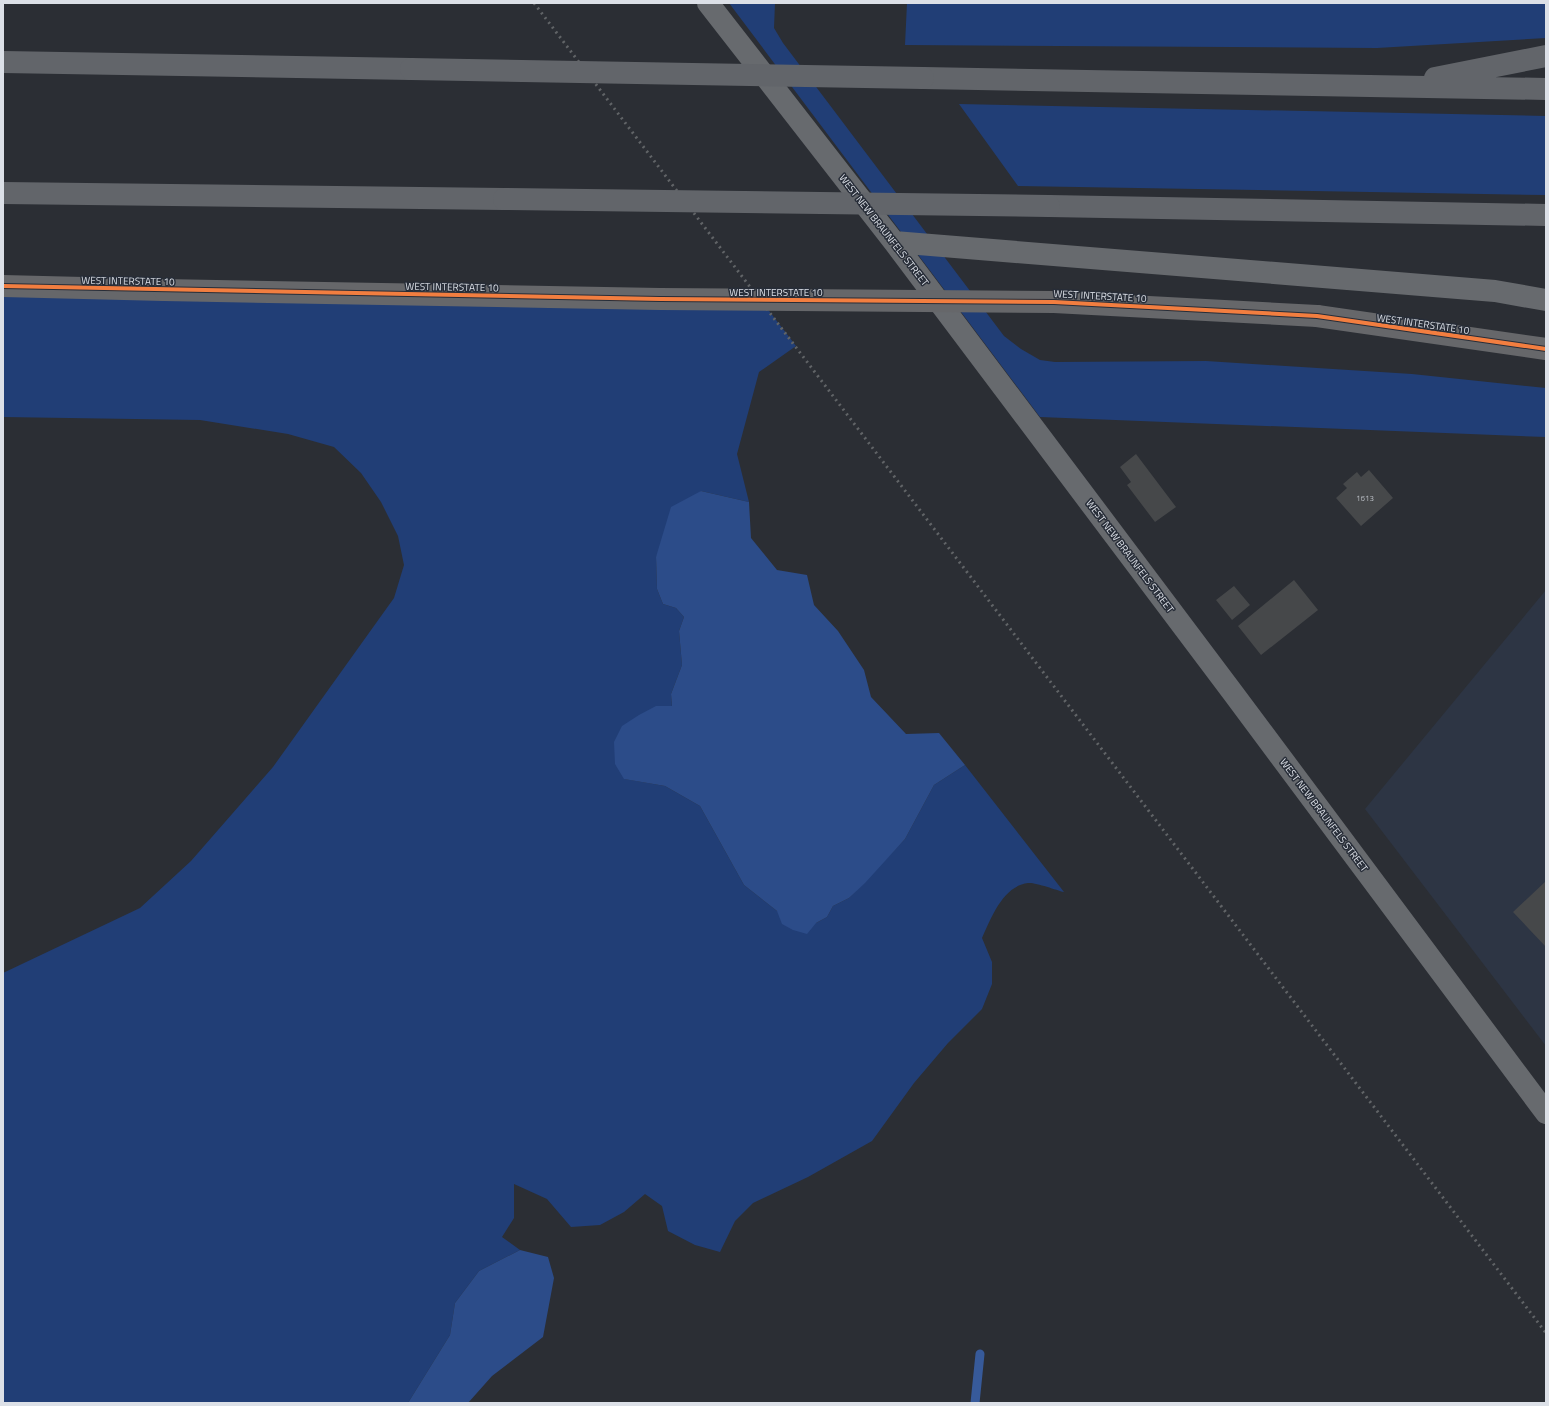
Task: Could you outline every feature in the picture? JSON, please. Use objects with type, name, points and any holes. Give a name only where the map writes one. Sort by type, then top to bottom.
[{"type":"highway","points":[[1392,86],[1546,56]]},
{"type":"highway","points":[[3,62],[1546,89]]},
{"type":"highway","points":[[3,193],[504,198],[1546,215]]},
{"type":"main road","name":"WEST NEW BRAUNFELS STREET","points":[[708,3],[894,242],[1233,692],[1546,1113]]},
{"type":"main road","points":[[894,242],[1487,290],[1546,300]]},
{"type":"street","name":"WEST INTERSTATE 10","points":[[3,286],[652,299],[1054,302],[1317,316],[1546,350]]},
{"type":"shaded area","points":[[729,3],[775,3],[774,28],[783,43],[1004,336],[1021,349],[1040,360],[1055,362],[1206,361],[1412,374],[1546,388],[1546,437],[1040,417]]},
{"type":"shaded area","points":[[907,3],[1546,3],[1546,38],[1377,48],[905,45]]},
{"type":"shaded area","points":[[959,104],[1546,116],[1546,195],[1018,186]]},
{"type":"shaded area","points":[[3,286],[763,303],[796,346],[759,372],[737,454],[749,502],[701,491],[656,557],[657,589],[663,604],[676,608],[684,617],[679,631],[682,665],[671,694],[672,707],[625,779],[665,786],[700,806],[744,885],[777,911],[816,923],[827,917],[833,906],[849,898],[905,839],[934,785],[965,765],[1064,892],[1028,883],[1019,885],[1005,896],[994,913],[982,938],[992,962],[992,984],[982,1009],[948,1043],[914,1083],[872,1141],[808,1177],[753,1203],[735,1221],[720,1252],[695,1245],[668,1231],[662,1206],[645,1194],[624,1212],[600,1225],[571,1227],[547,1199],[514,1184],[514,1218],[502,1237],[520,1250],[479,1271],[455,1303],[450,1335],[408,1403],[3,1403],[3,973],[140,908],[191,861],[273,767],[394,598],[404,565],[398,536],[381,502],[361,473],[334,447],[288,434],[200,420],[3,417]]},
{"type":"shaded area","points":[[701,491],[749,502],[751,538],[777,570],[807,575],[814,605],[838,631],[864,670],[871,697],[906,734],[939,733],[965,765],[934,785],[905,839],[865,883],[849,898],[833,906],[827,917],[816,923],[807,934],[793,930],[782,924],[777,911],[744,885],[700,806],[665,786],[624,779],[615,764],[614,742],[622,726],[656,706],[672,706],[671,694],[682,665],[679,631],[684,617],[676,608],[663,604],[657,589],[656,557],[671,507]]},
{"type":"shaded area","points":[[1546,590],[1546,1046],[1365,809]]},
{"type":"shaded area","points":[[520,1250],[548,1257],[554,1278],[543,1337],[492,1376],[468,1403],[408,1403],[450,1335],[455,1303],[479,1271]]},
{"type":"building","points":[[1136,454],[1176,507],[1155,522],[1127,485],[1131,482],[1120,467]]},
{"type":"building","points":[[1369,470],[1393,498],[1361,526],[1336,498],[1347,488],[1343,484],[1357,472],[1361,477]]},
{"type":"building","points":[[1294,580],[1318,610],[1261,655],[1238,626]]},
{"type":"building","points":[[1234,586],[1250,605],[1232,620],[1216,600]]},
{"type":"building","points":[[1546,881],[1546,947],[1513,912]]},
{"type":"waterway","points":[[975,1403],[980,1354]]},
{"type":"railway","points":[[534,3],[1546,1333]]},
{"type":"cycle path","points":[[3,286],[660,299],[1054,302],[1317,316],[1546,349]]}]
